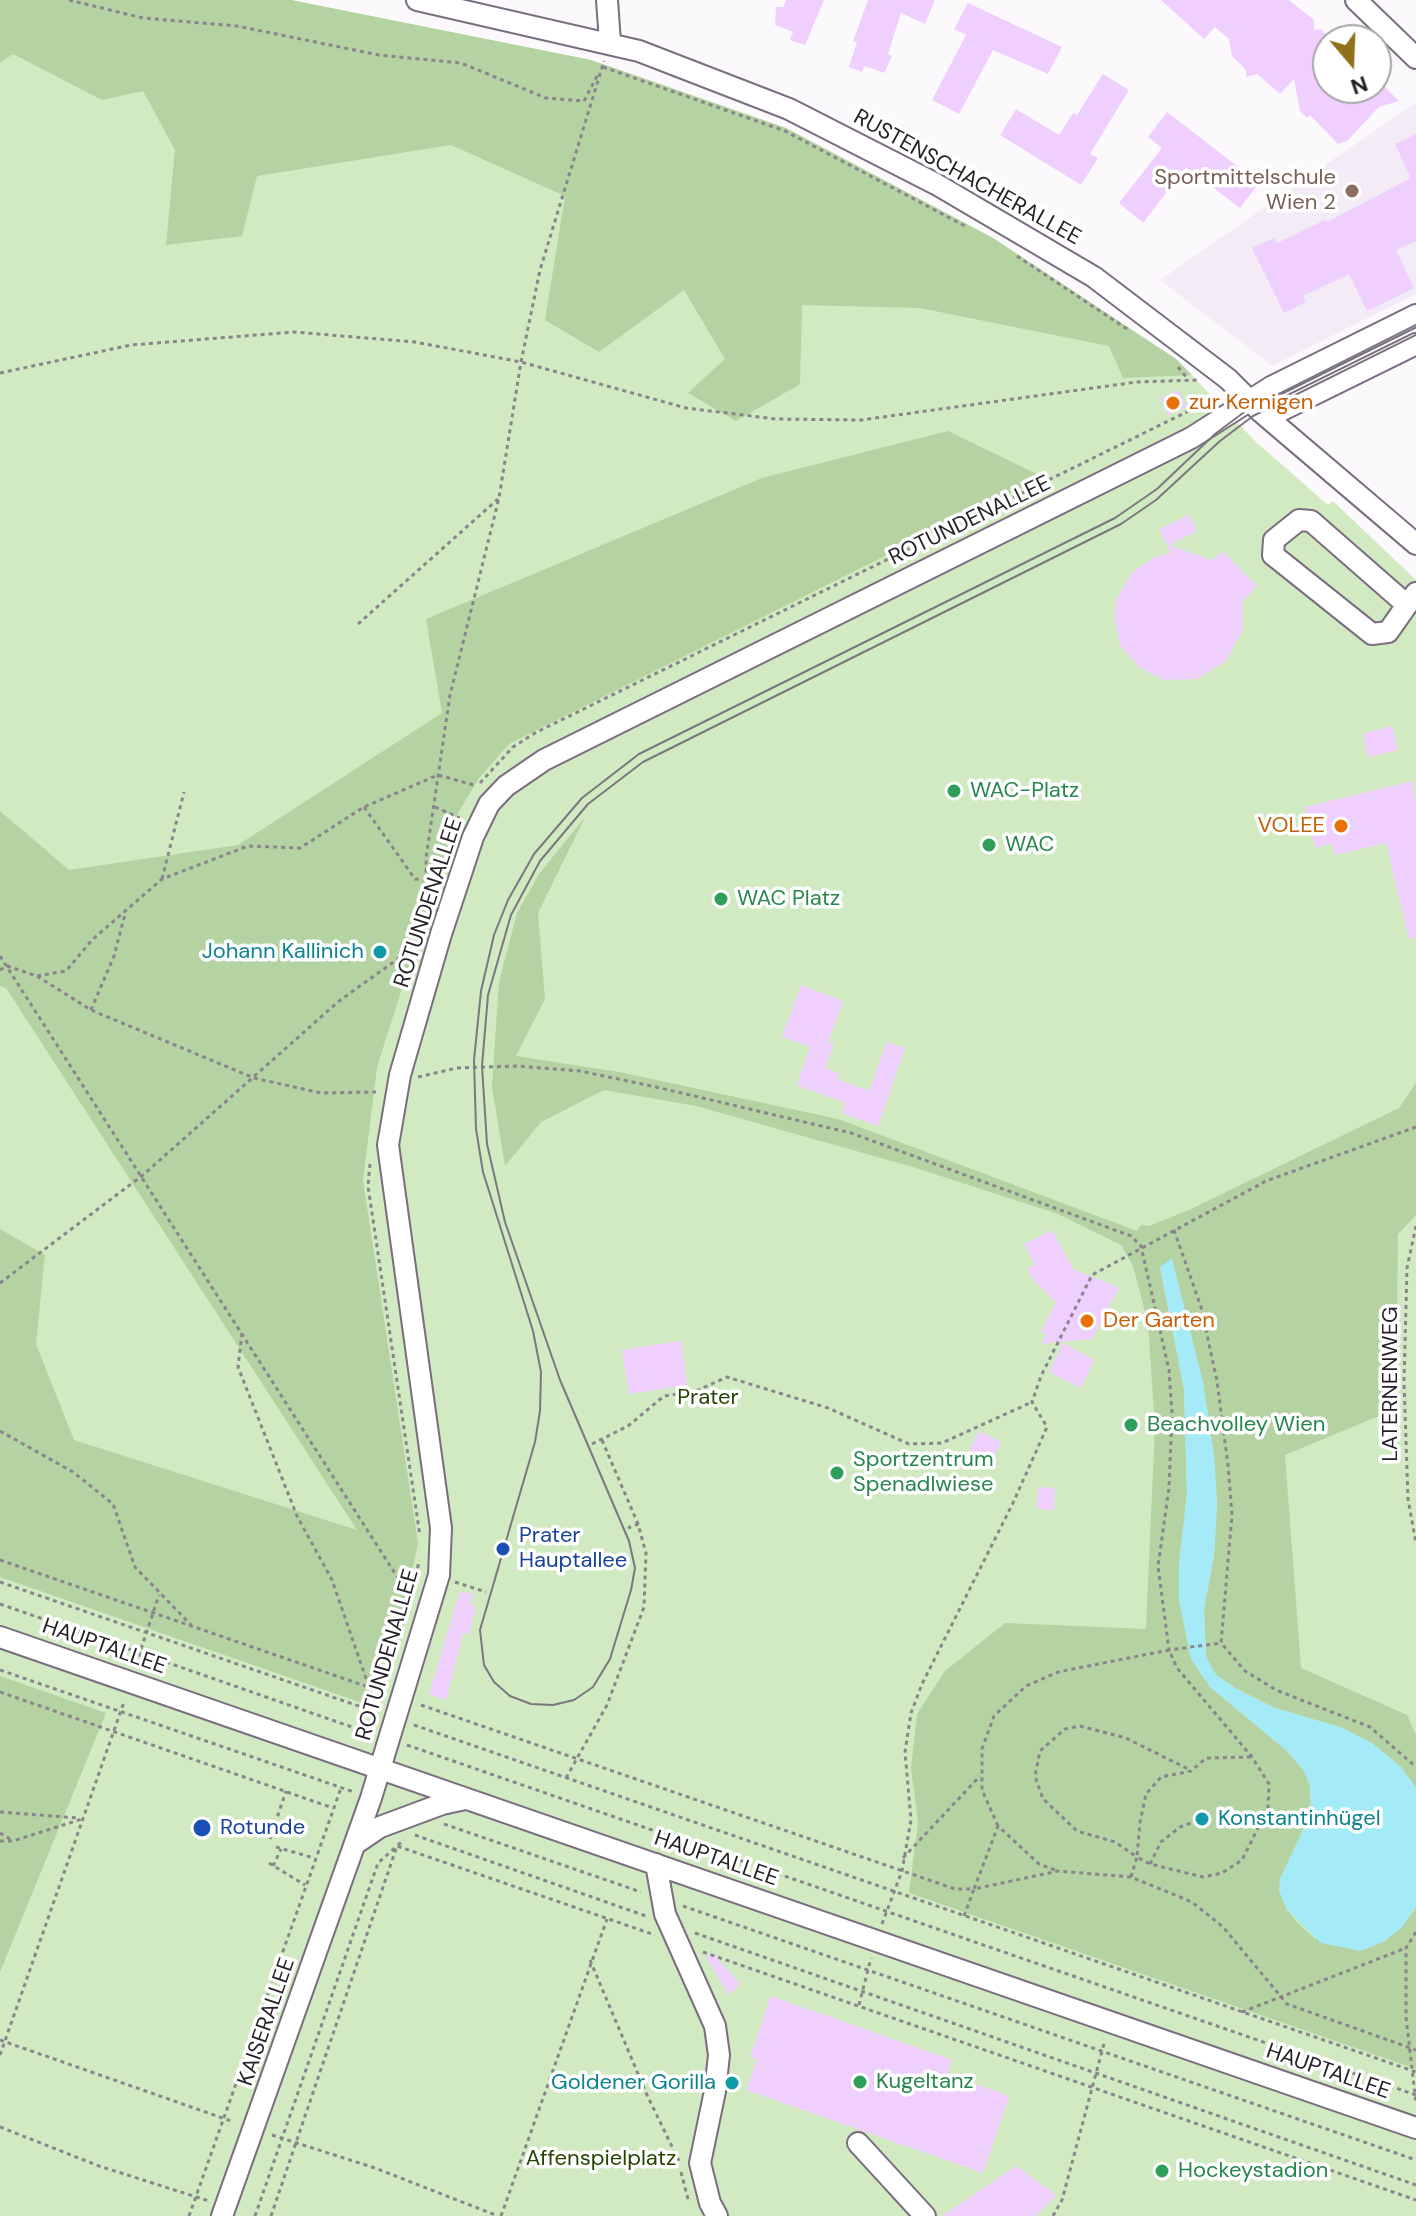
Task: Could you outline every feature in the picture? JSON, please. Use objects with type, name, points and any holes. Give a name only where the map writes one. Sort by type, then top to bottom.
[{"type":"street","name":"RUSTENSCHACHERALLEE","points":[[417,0],[610,42],[789,109],[936,184],[1094,277],[1242,394],[1416,544]]},
{"type":"street","points":[[607,0],[610,42]]},
{"type":"street","points":[[1363,2],[1416,58]]},
{"type":"street","name":"ROTUNDENALLEE","points":[[380,1768],[439,1575],[441,1528],[388,1145],[390,1077],[473,837],[489,804],[506,786],[544,760],[1191,438],[1242,394],[1416,315]]},
{"type":"street","points":[[1268,417],[1416,344]]},
{"type":"street","points":[[1299,520],[1311,521],[1412,599],[1388,632],[1372,634],[1273,555],[1274,540],[1299,520]]},
{"type":"street","name":"HAUPTALLEE","points":[[0,1637],[1416,2128]]},
{"type":"street","name":"KAISERALLEE","points":[[224,2211],[380,1768]]},
{"type":"street","points":[[355,1844],[403,1818],[442,1804],[468,1799]]},
{"type":"street","points":[[656,1864],[659,1898],[673,1934],[701,1988],[715,2026],[719,2055],[700,2163],[710,2203],[717,2216]]},
{"type":"street","points":[[858,2143],[925,2216]]},
{"type":"path","points":[[69,0],[143,18],[237,26],[379,55],[461,63],[546,98],[584,101],[602,67]]},
{"type":"path","points":[[602,67],[785,131],[965,226]]},
{"type":"path","points":[[441,934],[426,880],[450,695],[499,498],[521,362],[540,270],[602,67]]},
{"type":"path","points":[[1006,248],[1130,331]]},
{"type":"path","points":[[0,373],[131,345],[294,332],[415,342],[521,362],[686,408],[776,419],[861,420],[1137,382],[1200,380]]},
{"type":"path","points":[[1168,356],[1189,380]]},
{"type":"path","points":[[472,797],[477,786],[513,747],[535,733],[1242,394]]},
{"type":"path","points":[[358,624],[499,498]]},
{"type":"path","points":[[37,976],[66,971],[93,939],[162,879],[248,846],[300,848],[364,807],[438,775],[477,786]]},
{"type":"path","points":[[162,879],[184,792]]},
{"type":"path","points":[[364,807],[415,879],[426,880]]},
{"type":"path","points":[[435,807],[460,818],[466,807]]},
{"type":"path","points":[[429,906],[438,878]]},
{"type":"path","points":[[91,1010],[114,956],[125,914]]},
{"type":"path","points":[[0,1283],[143,1175],[339,1001],[418,945],[414,959]]},
{"type":"path","points":[[0,956],[143,1175],[412,1600]]},
{"type":"path","points":[[0,970],[7,966],[37,976],[91,1010],[254,1078],[321,1093],[375,1093],[390,1077],[418,1077],[457,1068],[517,1066],[580,1071],[851,1133],[1131,1236],[1141,1246],[1169,1370],[1172,1413],[1169,1488],[1158,1566],[1169,1650],[1177,1668],[1252,1757],[1269,1784],[1268,1808],[1242,1860],[1222,1873],[1203,1877],[1150,1864],[1115,1842],[1077,1831],[1043,1799],[1035,1776],[1040,1751],[1065,1729],[1080,1726],[1126,1738],[1191,1771]]},
{"type":"path","points":[[375,1093],[390,1077]]},
{"type":"path","points":[[592,1444],[628,1426],[664,1396],[696,1391],[727,1377],[828,1408],[909,1444],[942,1443],[1032,1402],[1041,1376],[1092,1275],[1266,1181],[1416,1127]]},
{"type":"path","points":[[371,1155],[368,1186],[421,1544]]},
{"type":"path","name":"LATERNENWEG","points":[[1416,1226],[1407,1268],[1404,1382],[1408,1499],[1416,1543]]},
{"type":"path","points":[[1174,1228],[1201,1307],[1217,1381],[1228,1465],[1232,1515],[1221,1643],[1245,1671],[1276,1690],[1370,1727],[1416,1767]]},
{"type":"path","points":[[242,1332],[238,1367],[297,1516],[332,1580],[369,1687]]},
{"type":"path","points":[[859,2006],[877,1940],[902,1871],[911,1820],[905,1752],[911,1713],[1047,1427],[1032,1402]]},
{"type":"path","points":[[0,1431],[73,1472],[113,1504],[135,1567],[159,1595],[194,1627]]},
{"type":"path","points":[[566,1778],[607,1705],[644,1607],[646,1553],[638,1524],[602,1440]]},
{"type":"path","points":[[628,1528],[638,1524]]},
{"type":"path","points":[[408,1613],[419,1558]]},
{"type":"path","points":[[0,1560],[388,1694]]},
{"type":"path","points":[[439,1575],[486,1592]]},
{"type":"path","points":[[0,1582],[1416,2072]]},
{"type":"path","points":[[0,2055],[159,1595]]},
{"type":"path","points":[[0,1604],[371,1733]]},
{"type":"path","points":[[1221,1643],[1058,1672],[1026,1686],[994,1716],[982,1749],[982,1790],[998,1826],[1039,1864],[1058,1871],[1131,1877],[1192,1902],[1213,1918],[1287,2004],[1416,2050]]},
{"type":"path","points":[[373,1711],[394,1652]]},
{"type":"path","points":[[0,1670],[371,1798]]},
{"type":"path","points":[[0,1692],[333,1808]]},
{"type":"path","points":[[420,1705],[955,1889],[974,1889],[1058,1871]]},
{"type":"path","points":[[409,1746],[1415,2095]]},
{"type":"path","points":[[1131,1877],[1146,1794],[1161,1777],[1191,1771],[1206,1758],[1252,1757]]},
{"type":"path","points":[[903,1858],[982,1774]]},
{"type":"path","points":[[189,2216],[341,1788]]},
{"type":"path","points":[[270,1839],[286,1791]]},
{"type":"path","points":[[0,1812],[82,1819]]},
{"type":"path","points":[[0,1841],[13,1841],[82,1819]]},
{"type":"path","points":[[1150,1864],[1161,1842],[1180,1827],[1202,1819]]},
{"type":"path","points":[[432,1827],[443,1823],[1416,2160]]},
{"type":"path","points":[[964,1916],[998,1826]]},
{"type":"path","points":[[255,2216],[378,1863],[410,1834],[421,1830]]},
{"type":"path","points":[[0,1833],[13,1841]]},
{"type":"path","points":[[410,1834],[859,2006],[1416,2200]]},
{"type":"path","points":[[397,1846],[607,1919],[673,1934],[862,1992],[1416,2185]]},
{"type":"path","points":[[271,2216],[397,1846]]},
{"type":"path","points":[[276,1847],[315,1858]]},
{"type":"path","points":[[281,1849],[271,1864],[305,1885]]},
{"type":"path","points":[[501,2216],[607,1919]]},
{"type":"path","points":[[1416,1932],[1406,1948],[1408,2048],[1416,2103]]},
{"type":"path","points":[[1242,2012],[1406,1948]]},
{"type":"path","points":[[590,1960],[647,2095],[681,2164],[691,2208]]},
{"type":"path","points":[[1053,2216],[1062,2200],[1110,2021]]},
{"type":"path","points":[[0,2127],[99,2166],[195,2197],[224,2211]]},
{"type":"path","points":[[681,2164],[683,2150]]},
{"type":"shaded area","name":"Sportmittelschule Wien 2","points":[[1416,102],[1416,294],[1272,366],[1160,280]]},
{"type":"green space","name":"Prater","points":[[0,0],[291,0],[591,60],[786,128],[993,238],[1176,359],[1256,442],[1328,505],[1333,501],[1416,580],[1416,2216],[0,2216]]},
{"type":"green space","points":[[0,0],[291,0],[591,60],[786,128],[993,238],[1176,359],[1192,375],[1123,378],[1109,346],[920,308],[802,305],[800,384],[736,421],[688,393],[725,359],[684,290],[599,352],[545,320],[565,196],[451,145],[257,176],[242,236],[166,245],[175,150],[143,91],[102,100],[13,54],[0,63]]},
{"type":"green space","points":[[948,431],[1043,477],[509,744],[479,778],[457,815],[377,1067],[363,1180],[418,1543],[405,1605],[368,1705],[0,1577],[0,1229],[45,1255],[36,1344],[74,1440],[357,1530],[6,988],[0,986],[0,811],[69,870],[238,845],[442,713],[426,619],[762,478]]},
{"type":"green space","points":[[585,817],[538,913],[545,999],[516,1056],[619,1072],[838,1119],[1137,1231],[1141,1225],[1149,1226],[1189,1210],[1399,1108],[1416,1083],[1416,1215],[1398,1234],[1396,1409],[1285,1455],[1301,1668],[1407,1715],[1416,1735],[1416,1788],[1401,1767],[1373,1744],[1343,1728],[1275,1708],[1237,1689],[1216,1675],[1206,1657],[1204,1609],[1214,1556],[1217,1504],[1214,1456],[1203,1382],[1160,1267],[1184,1389],[1187,1494],[1179,1564],[1179,1599],[1191,1659],[1210,1687],[1287,1751],[1304,1771],[1310,1785],[1311,1813],[1280,1879],[1279,1890],[1287,1910],[1297,1922],[1315,1939],[1414,1912],[1416,1907],[1416,2069],[909,1893],[918,1823],[911,1768],[917,1714],[945,1671],[1005,1623],[1146,1629],[1155,1427],[1148,1323],[1133,1266],[1121,1245],[1058,1214],[913,1167],[696,1106],[604,1090],[541,1122],[505,1166],[492,1086],[499,982],[517,913],[539,874]]},
{"type":"green space","points":[[0,1676],[106,1713],[0,1972]]},
{"type":"water","points":[[1172,1258],[1203,1382],[1214,1456],[1217,1504],[1214,1556],[1204,1609],[1206,1657],[1216,1675],[1237,1689],[1275,1708],[1343,1728],[1373,1744],[1401,1767],[1416,1788],[1416,1907],[1402,1927],[1385,1941],[1361,1951],[1321,1943],[1287,1910],[1279,1890],[1280,1879],[1311,1813],[1310,1785],[1304,1771],[1287,1751],[1210,1687],[1191,1659],[1179,1600],[1179,1564],[1187,1494],[1184,1389],[1160,1267]]},
{"type":"building","points":[[786,0],[824,0],[805,45],[790,40],[793,32],[775,25],[776,7],[783,7]]},
{"type":"building","points":[[868,0],[935,0],[925,24],[901,13],[888,54],[892,56],[884,73],[865,66],[862,72],[849,67],[857,42],[853,41]]},
{"type":"building","points":[[1161,0],[1289,0],[1314,20],[1312,104],[1389,104],[1379,107],[1347,141],[1338,144],[1310,115],[1307,118],[1300,111],[1294,79],[1280,94],[1257,74],[1246,77],[1246,70],[1232,56],[1229,39],[1215,27],[1204,39]]},
{"type":"building","points":[[968,3],[1062,47],[1048,74],[993,50],[959,114],[932,100],[966,35],[954,29]]},
{"type":"building","points":[[1103,74],[1129,90],[1090,154],[1098,158],[1081,185],[1000,135],[1016,109],[1059,135],[1073,113],[1077,115]]},
{"type":"building","points":[[1167,112],[1259,183],[1240,208],[1186,167],[1143,223],[1119,203],[1162,148],[1148,137]]},
{"type":"building","points":[[1416,134],[1416,241],[1396,250],[1414,288],[1367,311],[1349,274],[1303,296],[1306,302],[1284,313],[1252,248],[1274,238],[1277,243],[1325,220],[1327,222],[1411,178],[1395,144]]},
{"type":"building","name":"zur Kernigen","points":[[1179,390],[1187,407],[1168,415],[1160,398]]},
{"type":"building","points":[[1189,515],[1197,531],[1170,545],[1211,560],[1224,552],[1257,586],[1242,602],[1242,631],[1227,660],[1197,679],[1164,680],[1140,668],[1120,645],[1114,617],[1116,600],[1132,572],[1155,557],[1171,553],[1159,529]]},
{"type":"building","points":[[1392,726],[1398,750],[1368,757],[1363,734]]},
{"type":"building","points":[[1412,781],[1416,802],[1416,938],[1409,939],[1386,843],[1335,855],[1332,844],[1315,848],[1305,807]]},
{"type":"building","points":[[801,985],[843,1001],[828,1042],[834,1044],[825,1068],[839,1073],[837,1079],[869,1091],[887,1042],[905,1048],[878,1126],[842,1113],[845,1103],[797,1085],[810,1047],[782,1037]]},
{"type":"building","points":[[1052,1230],[1073,1269],[1119,1288],[1092,1339],[1041,1344],[1046,1334],[1041,1332],[1056,1302],[1034,1281],[1027,1268],[1035,1265],[1024,1244]]},
{"type":"building","points":[[681,1341],[687,1385],[629,1394],[622,1350]]},
{"type":"building","points":[[1063,1343],[1094,1360],[1081,1388],[1049,1372]]},
{"type":"building","points":[[979,1431],[1001,1442],[990,1464],[968,1453]]},
{"type":"building","points":[[1038,1487],[1055,1488],[1054,1510],[1037,1509]]},
{"type":"building","points":[[460,1591],[473,1594],[470,1605],[476,1607],[469,1634],[463,1633],[446,1700],[429,1694]]},
{"type":"building","points":[[712,1952],[740,1984],[729,1995],[706,1957]]},
{"type":"building","name":"Kugeltanz","points":[[771,1996],[952,2060],[948,2074],[1009,2096],[983,2173],[746,2090],[757,2060],[750,2057]]},
{"type":"building","points":[[1016,2166],[1056,2195],[1036,2216],[942,2216]]},
{"type":"tram line","points":[[1416,325],[1247,410],[1215,434],[1157,489],[1115,518],[639,754],[582,798],[534,854],[508,900],[494,935],[481,991],[474,1060],[476,1129],[483,1172],[533,1331],[541,1372],[535,1442],[480,1630],[484,1665],[494,1682],[510,1696],[531,1704],[553,1705],[574,1700],[593,1687],[610,1659],[635,1568],[629,1541],[560,1380],[505,1222],[487,1144],[482,1066],[488,995],[511,915],[540,861],[588,804],[643,762],[1121,524],[1156,500],[1220,441],[1253,416],[1416,335]]},
{"type":"place","name":"Sportmittelschule Wien 2","points":[[1352,191]]},
{"type":"place","name":"zur Kernigen","points":[[1173,403]]},
{"type":"place","name":"WAC-Platz","points":[[954,791]]},
{"type":"place","name":"VOLEE","points":[[1341,826]]},
{"type":"place","name":"WAC","points":[[989,845]]},
{"type":"place","name":"WAC Platz","points":[[721,899]]},
{"type":"place","name":"Johann Kallinich","points":[[380,952]]},
{"type":"place","name":"Der Garten","points":[[1087,1321]]},
{"type":"place","name":"Beachvolley Wien","points":[[1131,1425]]},
{"type":"place","name":"Sportzentrum Spenadlwiese","points":[[837,1473]]},
{"type":"place","name":"Prater Hauptallee","points":[[503,1549]]},
{"type":"place","name":"Konstantinhügel","points":[[1202,1819]]},
{"type":"place","name":"Rotunde","points":[[202,1828]]},
{"type":"place","name":"Kugeltanz","points":[[860,2082]]},
{"type":"place","name":"Goldener Gorilla","points":[[732,2083]]},
{"type":"place","name":"Hockeystadion","points":[[1162,2171]]},
{"type":"park label","name":"Affenspielplatz","points":[[601,2159]]}]
